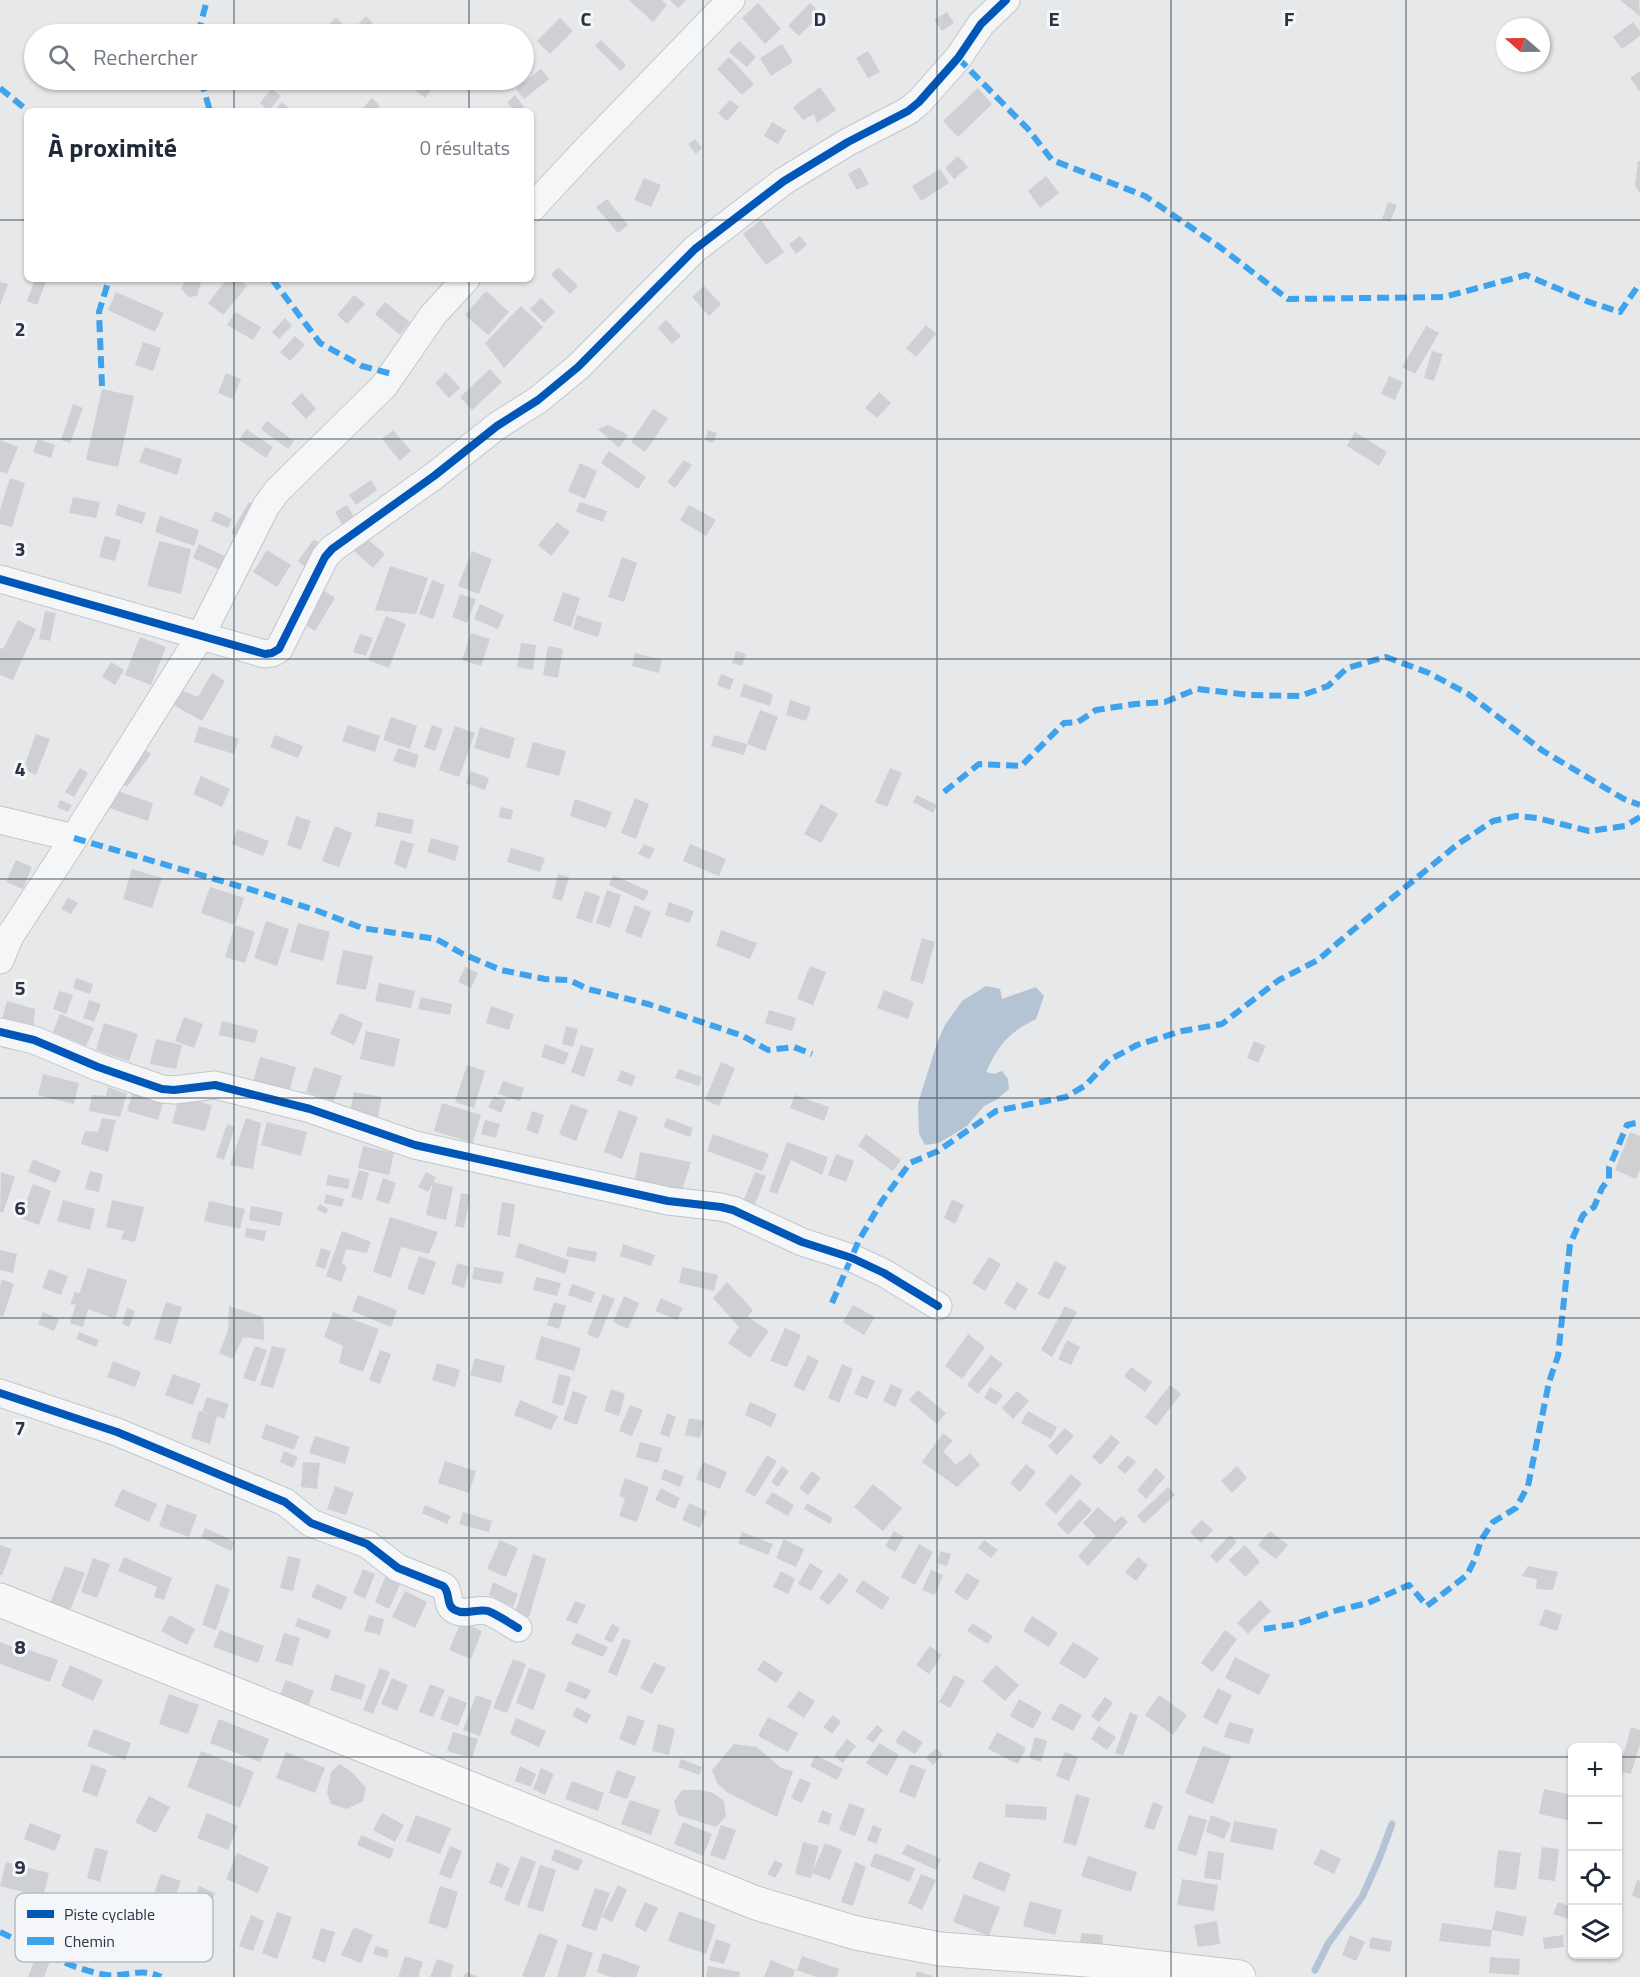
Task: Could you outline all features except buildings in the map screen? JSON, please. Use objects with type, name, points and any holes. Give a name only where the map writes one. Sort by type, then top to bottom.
[{"type":"main road","points":[[0,1600],[756,1903],[856,1933],[940,1949],[1100,1961],[1239,1977]]},
{"type":"street","points":[[534,206],[731,0]]},
{"type":"street","points":[[0,579],[265,654],[279,649],[325,557],[332,549],[434,476],[497,426],[554,387],[578,367],[695,249],[784,181],[848,142],[908,111],[919,102],[958,58],[981,24],[1006,0]]},
{"type":"street","points":[[0,960],[9,936],[74,838],[201,635],[266,506],[277,491],[384,386],[433,315],[463,282]]},
{"type":"street","points":[[0,820],[74,838]]},
{"type":"street","points":[[0,1032],[34,1040],[98,1067],[162,1089],[174,1090],[215,1084],[310,1109],[415,1145],[668,1201],[727,1208],[802,1242],[852,1258],[884,1273],[938,1306]]},
{"type":"street","points":[[0,1394],[117,1432],[285,1502],[311,1523],[367,1544],[398,1568],[443,1586],[447,1590],[449,1605],[453,1609],[465,1613],[488,1611],[518,1628]]},
{"type":"water","points":[[986,986],[1000,989],[1002,999],[1036,987],[1044,996],[1036,1019],[1018,1029],[1005,1040],[986,1072],[994,1074],[1002,1071],[1008,1079],[1009,1089],[984,1106],[967,1126],[939,1143],[925,1145],[919,1134],[918,1103],[937,1043],[945,1025],[962,1001]]},
{"type":"waterway","points":[[1315,1970],[1328,1944],[1362,1897],[1392,1824]]},
{"type":"marked path","points":[[201,24],[207,0]]},
{"type":"marked path","points":[[958,58],[1028,129],[1052,160],[1145,196],[1217,245],[1288,299],[1444,297],[1526,275],[1589,302],[1620,312],[1640,283]]},
{"type":"marked path","points":[[0,88],[24,108]]},
{"type":"marked path","points":[[204,90],[209,108]]},
{"type":"marked path","points":[[102,386],[99,312],[108,282]]},
{"type":"marked path","points":[[274,282],[320,343],[362,366],[392,374]]},
{"type":"marked path","points":[[944,792],[979,764],[1021,766],[1064,723],[1078,722],[1096,710],[1165,702],[1197,689],[1250,695],[1300,696],[1328,686],[1347,668],[1386,657],[1429,673],[1468,694],[1543,751],[1624,799],[1640,805]]},
{"type":"marked path","points":[[832,1303],[859,1240],[882,1201],[910,1163],[938,1151],[996,1111],[1066,1097],[1086,1085],[1109,1060],[1137,1045],[1182,1031],[1222,1024],[1279,980],[1318,960],[1458,844],[1493,821],[1516,816],[1537,818],[1589,831],[1625,826],[1640,817]]},
{"type":"marked path","points":[[74,838],[259,892],[362,928],[436,939],[463,954],[501,970],[545,979],[569,980],[588,989],[648,1004],[743,1036],[768,1050],[794,1047],[812,1054]]},
{"type":"marked path","points":[[1264,1629],[1296,1624],[1368,1603],[1409,1585],[1427,1606],[1467,1575],[1481,1540],[1493,1522],[1516,1508],[1528,1486],[1549,1382],[1558,1356],[1570,1244],[1583,1215],[1594,1207],[1602,1188],[1609,1179],[1609,1168],[1627,1125],[1640,1122]]},
{"type":"marked path","points":[[0,1932],[15,1939]]},
{"type":"marked path","points":[[64,1962],[107,1975],[141,1972],[161,1977]]},
{"type":"cycle path","points":[[0,579],[265,654],[279,649],[325,557],[332,549],[434,476],[497,426],[538,400],[578,367],[695,249],[784,181],[848,142],[908,111],[919,102],[958,58],[981,24],[1006,0]]},
{"type":"cycle path","points":[[0,1032],[34,1040],[98,1067],[162,1089],[174,1090],[215,1085],[310,1109],[415,1145],[668,1201],[733,1210],[802,1242],[852,1258],[884,1273],[938,1306]]},
{"type":"cycle path","points":[[0,1393],[117,1432],[285,1502],[311,1523],[367,1544],[398,1568],[443,1586],[450,1605],[455,1610],[459,1612],[488,1611],[518,1628]]}]
